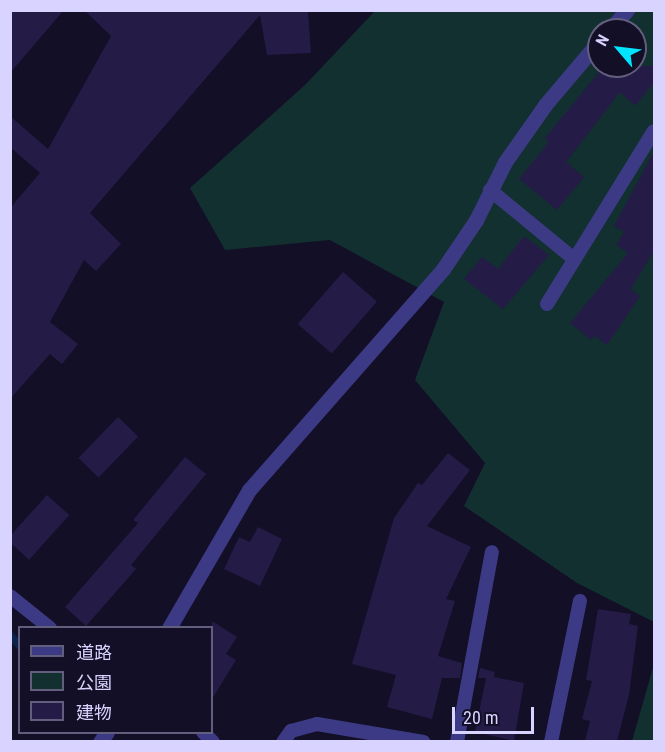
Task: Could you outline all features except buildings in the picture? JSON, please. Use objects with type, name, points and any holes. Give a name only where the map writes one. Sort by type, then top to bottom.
[{"type":"street","points":[[170,626],[249,490],[443,268],[545,105],[587,55]]},
{"type":"lane","points":[[547,304],[654,131]]},
{"type":"lane","points":[[490,190],[574,259]]},
{"type":"lane","points":[[457,741],[492,552]]},
{"type":"lane","points":[[10,596],[49,626]]},
{"type":"lane","points":[[551,741],[580,601]]},
{"type":"lane","points":[[283,741],[291,731],[317,724],[423,741]]},
{"type":"green space","points":[[375,11],[654,11],[654,622],[577,583],[464,506],[485,463],[415,380],[444,302],[330,240],[225,250],[190,188],[305,85]]},
{"type":"green space","points":[[654,664],[654,741],[632,741]]},
{"type":"waterway","points":[[10,635],[18,644]]}]
